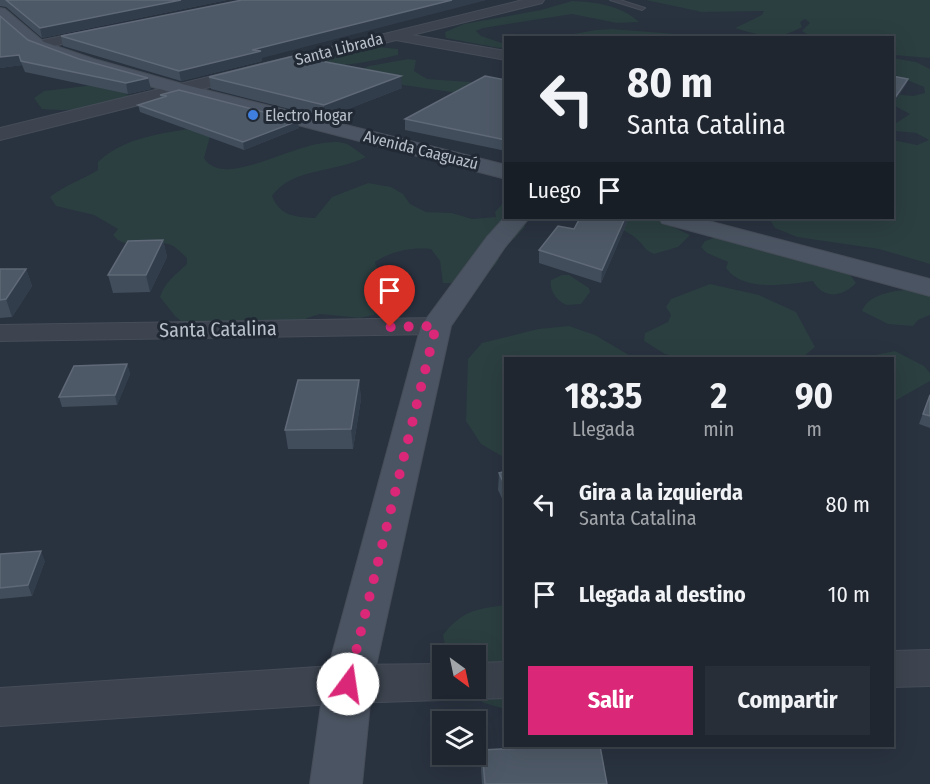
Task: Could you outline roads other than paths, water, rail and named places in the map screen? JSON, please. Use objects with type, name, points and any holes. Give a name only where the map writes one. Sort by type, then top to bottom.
[{"type":"street","name":"Santa Librada","points":[[0,134],[538,0]]},
{"type":"street","name":"Avenida Caaguazú","points":[[4,20],[38,45],[88,63],[180,89],[504,171]]},
{"type":"street","points":[[38,45],[118,28]]},
{"type":"street","points":[[391,36],[504,56]]},
{"type":"street","points":[[336,784],[348,684],[436,326],[496,242],[516,219]]},
{"type":"street","points":[[675,219],[930,288]]},
{"type":"street","name":"Santa Catalina","points":[[0,333],[436,326]]},
{"type":"street","points":[[894,669],[930,668]]},
{"type":"street","points":[[486,681],[504,680]]},
{"type":"street","points":[[0,707],[348,684],[432,682]]},
{"type":"lane","points":[[613,0],[642,8]]},
{"type":"place","name":"Electro Hogar","points":[[253,115]]}]
